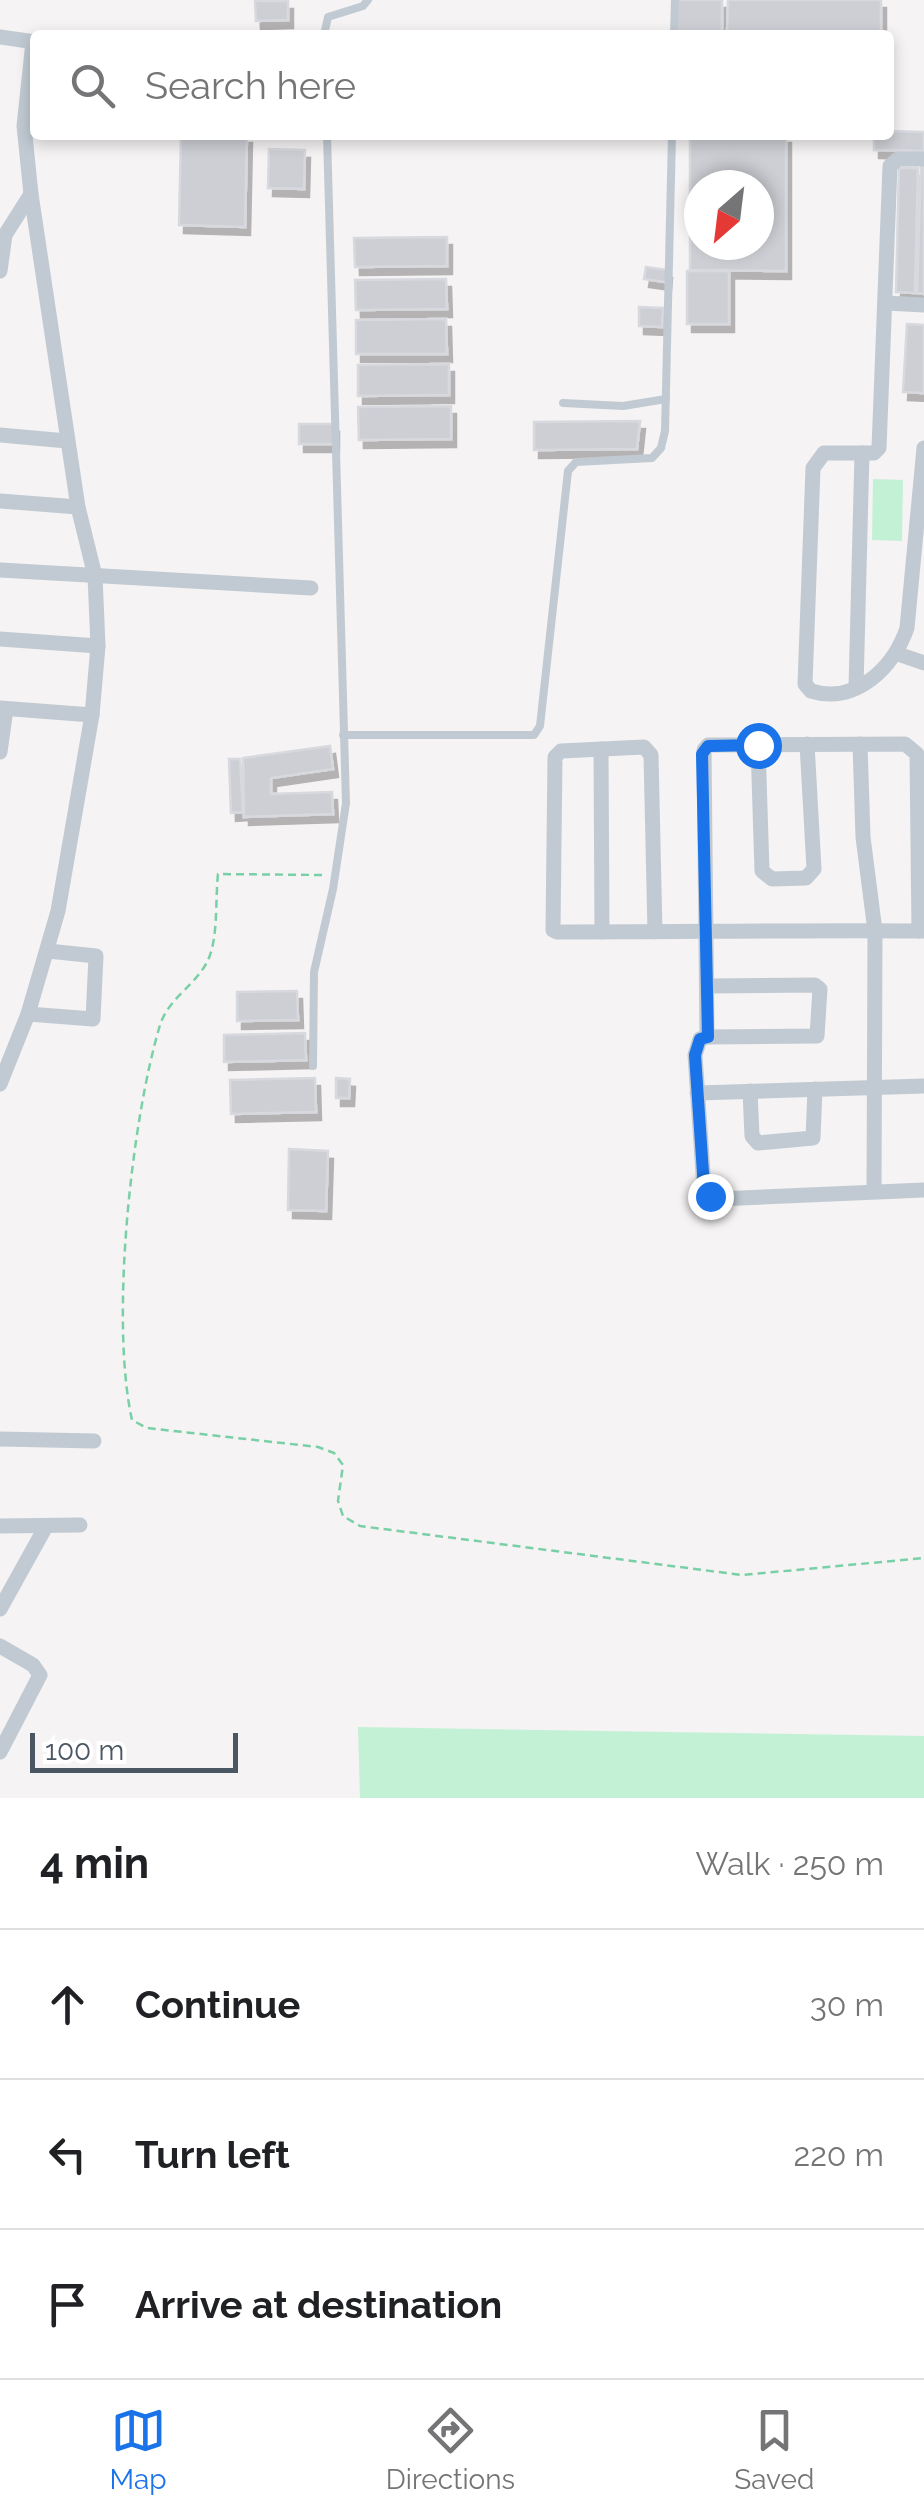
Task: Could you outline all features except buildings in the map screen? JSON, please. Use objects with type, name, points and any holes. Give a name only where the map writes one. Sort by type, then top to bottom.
[{"type":"street","points":[[0,37],[30,41]]},
{"type":"street","points":[[0,1084],[48,950],[70,859],[92,715],[98,646],[94,576],[78,507],[31,194],[24,126],[30,76]]},
{"type":"street","points":[[923,454],[910,605],[898,654],[880,674],[856,688],[818,693],[805,684],[814,468],[824,454],[862,453],[879,448],[890,166],[898,159],[924,160]]},
{"type":"street","points":[[0,271],[5,234],[31,194]]},
{"type":"street","points":[[886,302],[924,305]]},
{"type":"street","points":[[0,435],[68,442]]},
{"type":"street","points":[[856,688],[862,453]]},
{"type":"street","points":[[0,500],[78,507]]},
{"type":"street","points":[[0,570],[311,588]]},
{"type":"street","points":[[0,639],[98,646]]},
{"type":"street","points":[[898,654],[924,663]]},
{"type":"street","points":[[0,752],[3,709],[92,715]]},
{"type":"street","points":[[758,745],[762,872],[772,880],[806,878],[814,869],[808,744]]},
{"type":"street","points":[[860,744],[863,837],[876,931],[874,1191]]},
{"type":"street","points":[[655,932],[652,755],[644,748],[561,751],[556,757],[552,927],[557,932],[655,932],[707,931],[921,931],[917,754],[905,744],[708,746],[702,754],[707,931],[708,1037]]},
{"type":"street","points":[[601,749],[602,932]]},
{"type":"street","points":[[28,1014],[93,1018],[96,956],[48,950]]},
{"type":"street","points":[[707,986],[815,985],[820,989],[817,1036],[708,1037],[696,1046],[704,1188],[710,1196],[924,1190]]},
{"type":"street","points":[[696,1094],[924,1086]]},
{"type":"street","points":[[750,1091],[752,1136],[758,1143],[813,1138],[815,1089]]},
{"type":"street","points":[[0,1439],[94,1441]]},
{"type":"street","points":[[0,1526],[80,1525]]},
{"type":"street","points":[[0,1610],[45,1528]]},
{"type":"street","points":[[0,1646],[33,1665],[40,1675],[0,1752]]},
{"type":"lane","points":[[325,30],[328,17],[363,6],[368,0]]},
{"type":"lane","points":[[674,30],[675,0]]},
{"type":"lane","points":[[313,1066],[314,972],[336,875],[346,803],[327,140]]},
{"type":"lane","points":[[343,735],[534,735],[540,726],[568,472],[576,462],[652,458],[666,431],[672,140]]},
{"type":"lane","points":[[563,403],[623,406],[666,399]]},
{"type":"path","points":[[336,875],[218,874],[209,959],[181,989],[162,1018],[149,1066],[128,1215],[124,1384],[132,1420],[147,1428],[318,1447],[334,1453],[342,1464],[338,1501],[343,1516],[360,1526],[742,1575],[924,1558]]},
{"type":"green space","points":[[873,479],[903,480],[902,541],[872,540]]},
{"type":"green space","points":[[358,1727],[924,1736],[924,1798],[360,1798]]},
{"type":"route","points":[[710,1196],[704,1188],[695,1055],[700,1039],[708,1037],[702,754],[708,746],[758,745]]}]
